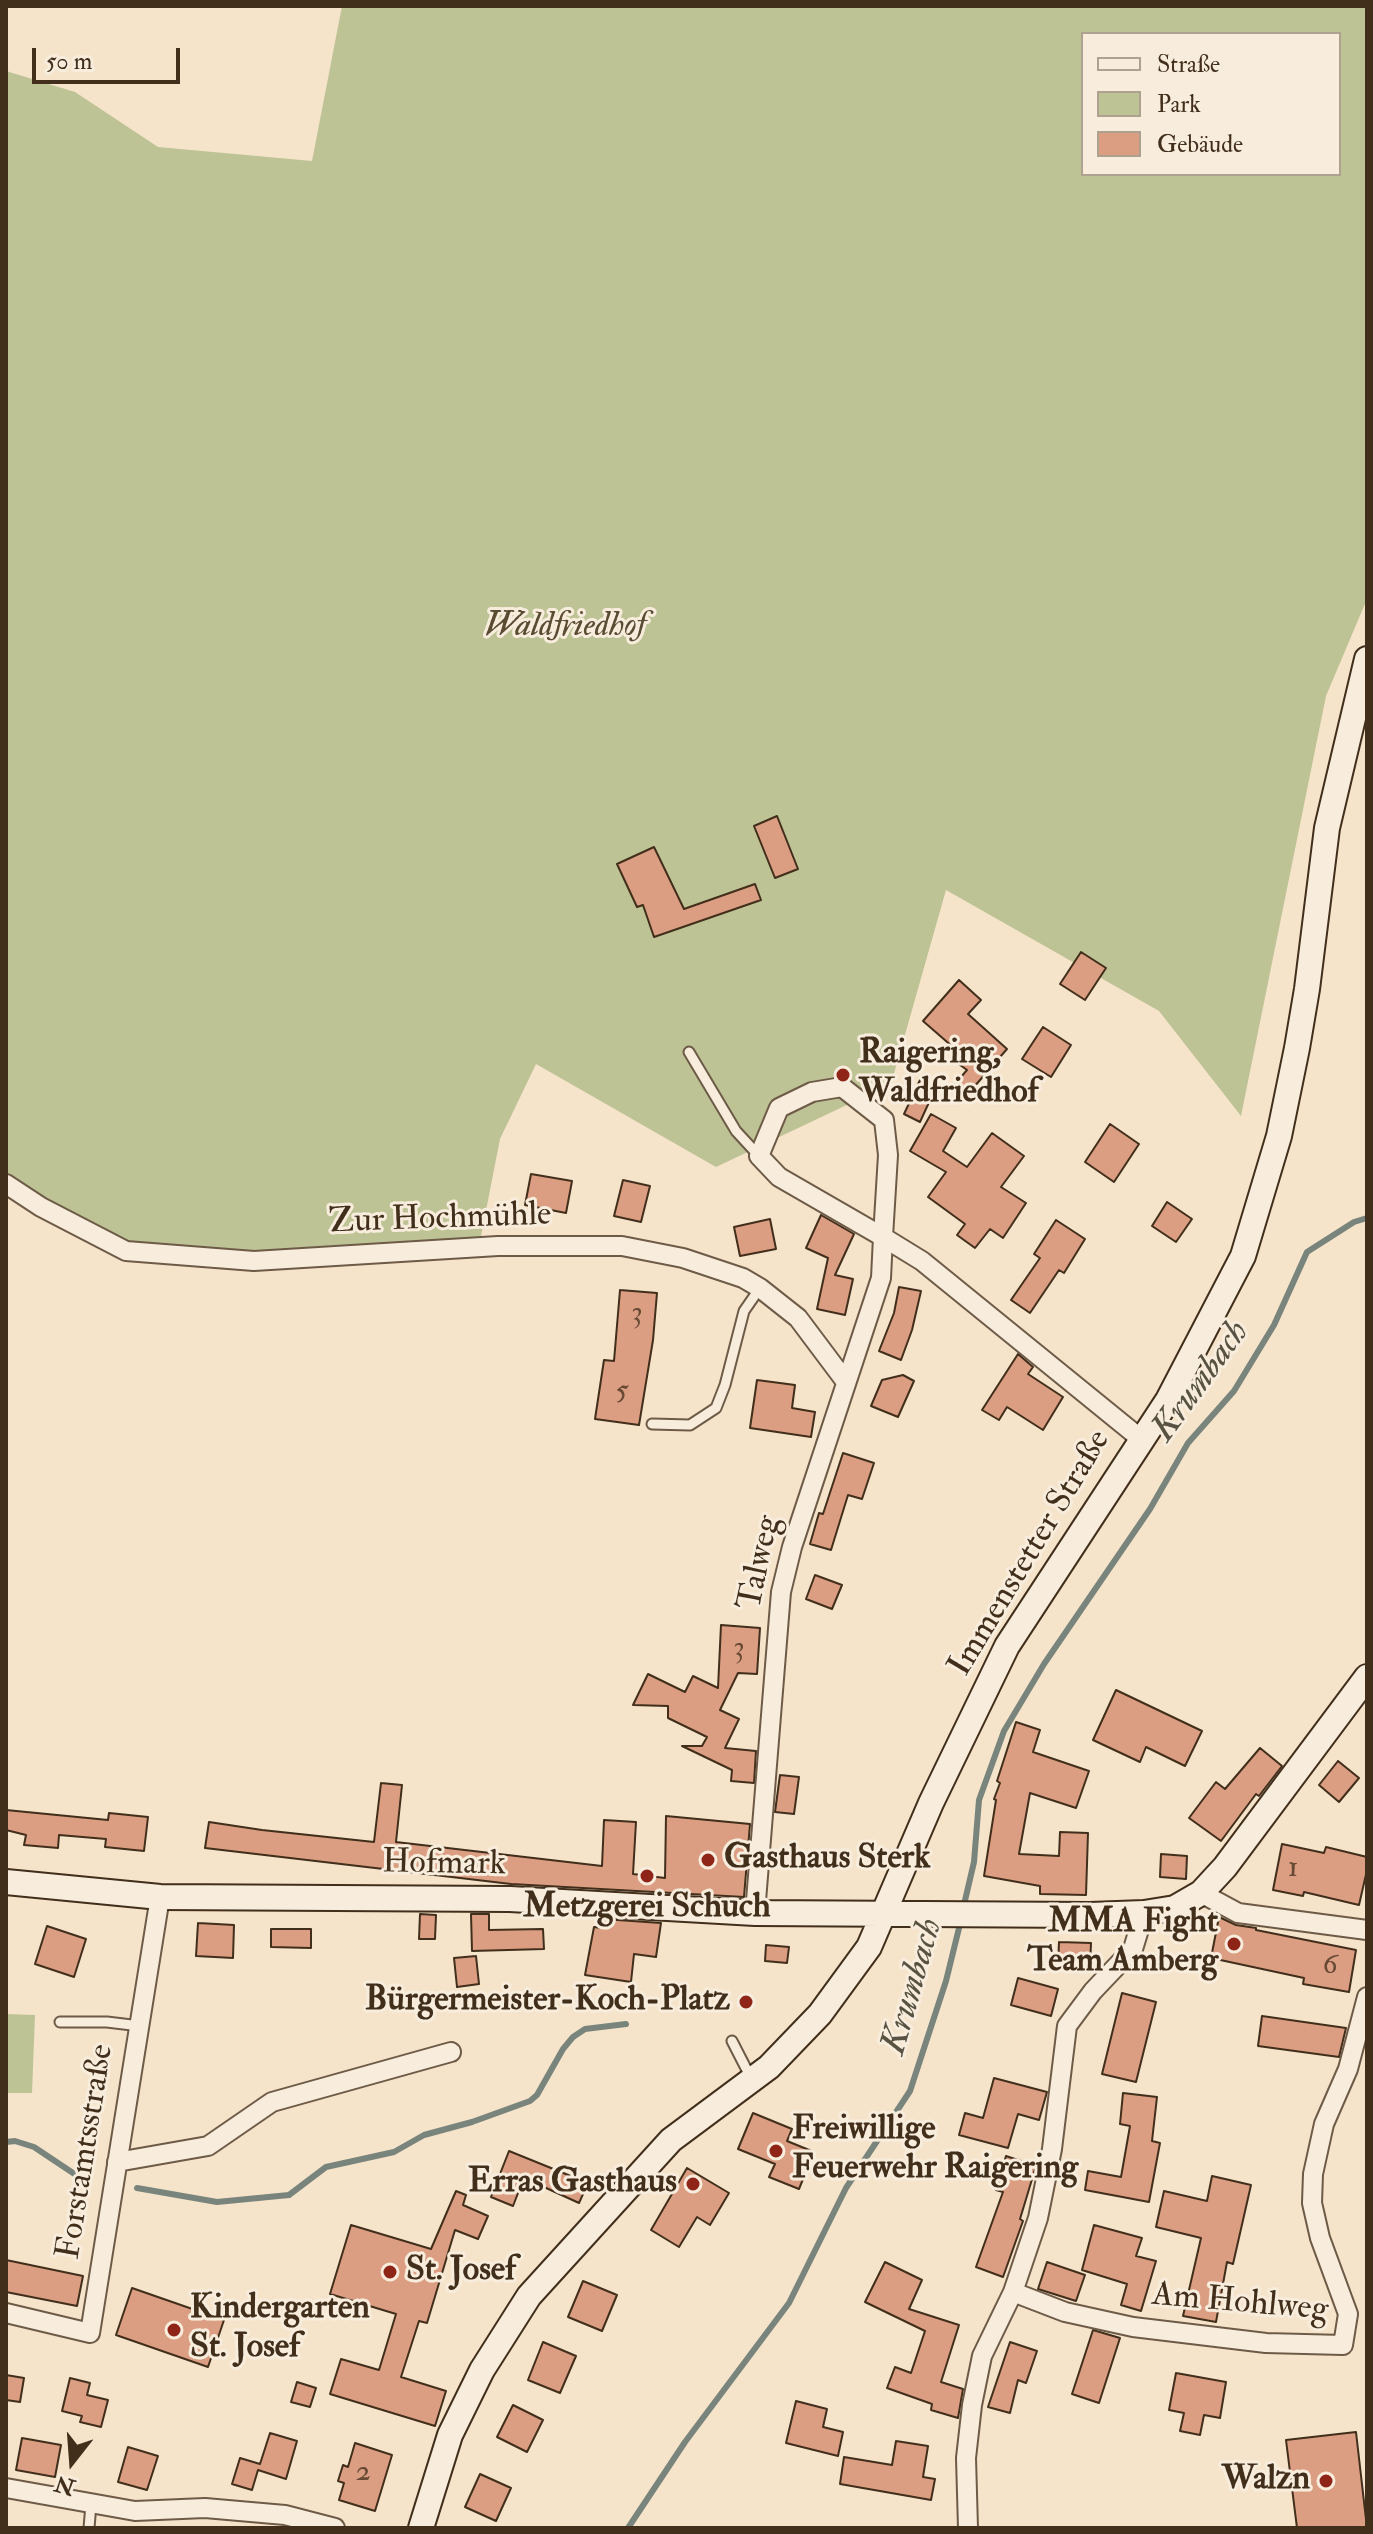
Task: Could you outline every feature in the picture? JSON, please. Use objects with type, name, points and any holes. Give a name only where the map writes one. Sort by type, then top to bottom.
[{"type":"main road","name":"Immenstetter Straße","points":[[421,2528],[450,2435],[482,2370],[529,2296],[671,2140],[769,2067],[820,2014],[869,1947],[931,1803],[1007,1646],[1168,1400],[1243,1256],[1279,1136],[1307,989],[1327,828],[1367,659]]},
{"type":"main road","points":[[1201,1893],[1225,1867],[1367,1677]]},
{"type":"main road","name":"Hofmark","points":[[6,1882],[160,1897],[510,1899],[755,1913],[882,1915],[1144,1913],[1175,1908],[1201,1893]]},
{"type":"street","name":"Talweg","points":[[755,1913],[781,1592],[792,1547],[881,1278],[888,1155],[884,1120],[842,1087],[812,1092],[779,1108],[759,1156]]},
{"type":"street","points":[[759,1156],[779,1177],[922,1261],[1141,1439]]},
{"type":"street","name":"Zur Hochmühle","points":[[6,1184],[41,1207],[126,1251],[254,1261],[498,1246],[622,1246],[683,1258],[743,1278],[760,1288],[798,1318],[846,1382]]},
{"type":"street","points":[[1201,1893],[1238,1913],[1367,1930]]},
{"type":"street","name":"Forstamtsstraße","points":[[6,2313],[90,2333],[160,1897]]},
{"type":"street","points":[[968,2528],[966,2458],[972,2405],[982,2356],[1013,2292],[1038,2218],[1052,2149],[1067,2026],[1093,1991],[1133,1949],[1144,1913]]},
{"type":"street","name":"Am Hohlweg","points":[[1013,2292],[1065,2312],[1133,2327],[1266,2343],[1343,2345],[1348,2314],[1320,2238],[1312,2203],[1313,2174],[1324,2124],[1348,2069],[1367,1997]]},
{"type":"street","points":[[117,2162],[208,2146],[272,2102],[451,2052]]},
{"type":"street","points":[[6,2488],[135,2511],[205,2508],[285,2515],[335,2528]]},
{"type":"lane","points":[[689,1052],[736,1131],[759,1156]]},
{"type":"lane","points":[[652,1424],[690,1425],[716,1408],[744,1311],[760,1288]]},
{"type":"lane","points":[[60,2022],[140,2026]]},
{"type":"lane","points":[[732,2041],[751,2078]]},
{"type":"lane","points":[[89,2528],[91,2504]]},
{"type":"green space","name":"Waldfriedhof","points":[[342,6],[1367,6],[1367,599],[1326,696],[1241,1116],[1159,1011],[946,890],[891,1084],[716,1167],[536,1064],[500,1139],[481,1236],[426,1249],[254,1261],[126,1251],[6,1184],[6,71],[75,92],[158,147],[312,161]]},
{"type":"green space","points":[[6,2014],[35,2015],[32,2093],[6,2093]]},
{"type":"building","points":[[777,816],[798,869],[775,878],[754,826]]},
{"type":"building","points":[[654,847],[684,909],[755,884],[761,900],[654,937],[643,905],[637,907],[617,864]]},
{"type":"building","points":[[1081,952],[1106,968],[1085,1000],[1060,984]]},
{"type":"building","points":[[959,980],[981,1000],[968,1014],[1007,1049],[967,1095],[955,1084],[967,1070],[956,1062],[962,1055],[923,1021]]},
{"type":"building","points":[[1043,1027],[1071,1045],[1051,1077],[1022,1059]]},
{"type":"building","points":[[920,1080],[936,1087],[920,1122],[904,1114]]},
{"type":"building","points":[[931,1114],[956,1128],[943,1151],[967,1167],[992,1133],[1024,1156],[1001,1187],[1026,1203],[1003,1238],[990,1229],[975,1248],[957,1235],[965,1224],[928,1197],[946,1172],[910,1151]]},
{"type":"building","points":[[1110,1124],[1139,1144],[1114,1182],[1085,1162]]},
{"type":"building","points":[[531,1174],[572,1181],[566,1213],[525,1205]]},
{"type":"building","points":[[623,1180],[650,1186],[641,1222],[614,1216]]},
{"type":"building","points":[[1167,1202],[1192,1219],[1176,1242],[1152,1226]]},
{"type":"building","points":[[821,1215],[854,1234],[835,1275],[853,1279],[845,1315],[817,1309],[828,1258],[806,1248]]},
{"type":"building","points":[[770,1219],[776,1249],[740,1256],[734,1227]]},
{"type":"building","points":[[1056,1220],[1085,1239],[1064,1273],[1059,1270],[1030,1313],[1011,1300],[1040,1258],[1034,1254]]},
{"type":"building","points":[[899,1287],[921,1291],[901,1360],[879,1351],[894,1313]]},
{"type":"building","points":[[620,1290],[657,1293],[639,1425],[595,1419],[604,1360],[614,1361]]},
{"type":"building","points":[[1018,1354],[1033,1367],[1028,1374],[1063,1397],[1043,1430],[1007,1407],[999,1420],[982,1410]]},
{"type":"building","points":[[903,1375],[914,1381],[898,1417],[871,1406],[882,1380]]},
{"type":"building","points":[[757,1380],[795,1385],[792,1408],[815,1412],[811,1437],[750,1428]]},
{"type":"building","points":[[843,1453],[874,1463],[862,1499],[848,1495],[831,1550],[810,1544]]},
{"type":"building","points":[[815,1575],[842,1585],[832,1609],[806,1599]]},
{"type":"building","points":[[721,1625],[760,1628],[757,1674],[738,1673],[720,1710],[739,1719],[725,1748],[756,1751],[754,1783],[731,1781],[732,1770],[682,1746],[702,1746],[707,1737],[668,1718],[668,1706],[633,1705],[648,1674],[685,1692],[693,1676],[718,1688]]},
{"type":"building","points":[[1116,1690],[1202,1731],[1185,1766],[1146,1747],[1140,1762],[1093,1740]]},
{"type":"building","points":[[1016,1722],[1040,1730],[1033,1752],[1089,1771],[1076,1808],[1030,1793],[1019,1854],[1059,1856],[1060,1832],[1088,1833],[1086,1895],[1040,1894],[1040,1886],[984,1876],[994,1799],[1000,1783],[997,1781]]},
{"type":"building","points":[[1260,1748],[1282,1766],[1259,1796],[1256,1794],[1221,1841],[1189,1818],[1216,1782],[1225,1789]]},
{"type":"building","points":[[1338,1761],[1359,1778],[1339,1802],[1319,1785]]},
{"type":"building","points":[[780,1775],[799,1777],[794,1814],[775,1812]]},
{"type":"building","points":[[381,1783],[402,1785],[396,1842],[602,1866],[604,1820],[636,1822],[633,1874],[665,1878],[666,1816],[750,1824],[744,1897],[511,1884],[205,1848],[209,1822],[374,1842]]},
{"type":"building","points":[[6,1810],[108,1820],[109,1813],[148,1817],[144,1851],[105,1847],[106,1839],[59,1835],[58,1848],[24,1845],[26,1835],[6,1830]]},
{"type":"building","points":[[1282,1844],[1324,1853],[1326,1847],[1367,1857],[1359,1905],[1304,1892],[1303,1896],[1273,1890]]},
{"type":"building","points":[[1161,1854],[1187,1856],[1186,1879],[1160,1877]]},
{"type":"building","points":[[420,1914],[436,1915],[435,1939],[419,1939]]},
{"type":"building","points":[[471,1914],[489,1914],[489,1930],[543,1929],[544,1949],[472,1951]]},
{"type":"building","points":[[1219,1917],[1256,1930],[1356,1950],[1349,1992],[1303,1984],[1304,1978],[1211,1958]]},
{"type":"building","points":[[603,1919],[661,1923],[656,1957],[634,1954],[631,1982],[585,1975],[594,1927],[602,1928]]},
{"type":"building","points":[[198,1923],[234,1925],[233,1958],[196,1956]]},
{"type":"building","points":[[47,1926],[86,1939],[74,1977],[35,1964]]},
{"type":"building","points":[[271,1929],[311,1929],[311,1948],[271,1947]]},
{"type":"building","points":[[1059,1942],[1091,1943],[1090,1968],[1058,1967]]},
{"type":"building","points":[[766,1945],[789,1947],[787,1963],[765,1961]]},
{"type":"building","points":[[476,1956],[479,1984],[457,1987],[454,1958]]},
{"type":"building","points":[[1018,1978],[1058,1989],[1051,2016],[1011,2005]]},
{"type":"building","points":[[1122,1993],[1156,2002],[1136,2082],[1102,2074]]},
{"type":"building","points":[[1262,2016],[1346,2028],[1339,2057],[1258,2046]]},
{"type":"building","points":[[994,2078],[1047,2092],[1039,2120],[1018,2114],[1008,2148],[959,2135],[965,2113],[983,2118]]},
{"type":"building","points":[[1123,2093],[1157,2097],[1152,2141],[1160,2143],[1149,2202],[1085,2190],[1088,2171],[1121,2177],[1130,2126],[1120,2124]]},
{"type":"building","name":"Freiwillige Feuerwehr Raigering","points":[[753,2113],[792,2129],[787,2141],[814,2152],[799,2189],[769,2177],[775,2164],[738,2149]]},
{"type":"building","points":[[509,2151],[588,2183],[579,2203],[533,2182],[529,2191],[520,2188],[513,2206],[491,2197]]},
{"type":"building","points":[[1006,2156],[1036,2166],[1020,2219],[1023,2221],[1003,2277],[976,2267],[1003,2192],[996,2190]]},
{"type":"building","points":[[687,2168],[729,2193],[710,2225],[697,2217],[679,2247],[651,2230]]},
{"type":"building","points":[[1212,2176],[1251,2185],[1233,2264],[1227,2262],[1216,2322],[1183,2316],[1201,2238],[1156,2227],[1164,2191],[1207,2201]]},
{"type":"building","points":[[456,2191],[466,2195],[463,2205],[488,2216],[478,2239],[455,2230],[427,2323],[419,2321],[401,2377],[446,2391],[435,2426],[330,2394],[341,2359],[379,2370],[396,2314],[330,2294],[351,2225],[431,2249]]},
{"type":"building","points":[[1094,2225],[1142,2238],[1136,2256],[1156,2261],[1141,2311],[1121,2305],[1127,2284],[1082,2270]]},
{"type":"building","points":[[6,2260],[83,2276],[77,2306],[6,2292]]},
{"type":"building","points":[[885,2262],[922,2280],[909,2309],[959,2325],[941,2382],[963,2389],[958,2418],[931,2410],[932,2404],[887,2388],[895,2367],[911,2373],[925,2331],[865,2302]]},
{"type":"building","points":[[1047,2262],[1085,2275],[1076,2301],[1038,2289]]},
{"type":"building","points":[[583,2281],[617,2295],[602,2331],[568,2317]]},
{"type":"building","points":[[132,2288],[224,2320],[208,2367],[116,2335]]},
{"type":"building","points":[[1093,2330],[1120,2338],[1099,2403],[1072,2394]]},
{"type":"building","points":[[543,2342],[576,2356],[560,2393],[528,2380]]},
{"type":"building","points":[[1010,2342],[1037,2351],[1026,2383],[1018,2380],[1010,2413],[988,2407]]},
{"type":"building","points":[[1176,2373],[1226,2382],[1220,2418],[1204,2415],[1200,2435],[1180,2431],[1184,2413],[1169,2410]]},
{"type":"building","points":[[6,2375],[24,2378],[20,2402],[6,2400]]},
{"type":"building","points":[[70,2378],[90,2383],[87,2395],[108,2400],[101,2427],[80,2422],[82,2416],[62,2411]]},
{"type":"building","points":[[297,2382],[316,2388],[310,2407],[291,2402]]},
{"type":"building","points":[[796,2401],[827,2409],[823,2427],[843,2432],[838,2456],[786,2443]]},
{"type":"building","points":[[513,2405],[543,2420],[527,2452],[497,2437]]},
{"type":"building","name":"Walzn","points":[[1356,2432],[1367,2528],[1297,2528],[1286,2440]]},
{"type":"building","points":[[270,2433],[297,2441],[286,2479],[258,2470],[252,2490],[232,2484],[240,2458],[260,2464]]},
{"type":"building","points":[[22,2438],[61,2445],[55,2477],[16,2470]]},
{"type":"building","points":[[896,2441],[928,2446],[923,2477],[935,2479],[931,2500],[840,2484],[844,2457],[892,2465]]},
{"type":"building","points":[[355,2443],[392,2455],[375,2511],[339,2500],[344,2483],[338,2481],[343,2465],[348,2467]]},
{"type":"building","points":[[128,2447],[158,2456],[147,2490],[118,2482]]},
{"type":"building","points":[[480,2474],[511,2488],[496,2521],[465,2507]]},
{"type":"waterway","name":"Krumbach","points":[[963,1909],[974,1862],[979,1800],[1004,1731],[1044,1664],[1150,1509],[1188,1443],[1234,1391],[1274,1325],[1307,1252],[1354,1222],[1367,1218]]},
{"type":"waterway","name":"Krumbach","points":[[628,2528],[685,2442],[789,2303],[846,2188],[910,2091],[946,1981],[961,1920]]},
{"type":"waterway","points":[[137,2188],[217,2202],[289,2195],[326,2167],[394,2152],[424,2135],[530,2101],[537,2095],[573,2037],[585,2029],[626,2024]]},
{"type":"waterway","points":[[6,2142],[15,2141],[34,2147],[82,2179]]},
{"type":"place","name":"Raigering, Waldfriedhof","points":[[843,1075]]},
{"type":"place","name":"Gasthaus Sterk","points":[[708,1860]]},
{"type":"place","name":"Metzgerei Schuch","points":[[647,1876]]},
{"type":"place","name":"MMA Fight Team Amberg","points":[[1234,1944]]},
{"type":"place","name":"Bürgermeister-Koch-Platz","points":[[746,2002]]},
{"type":"place","name":"Freiwillige Feuerwehr Raigering","points":[[776,2151]]},
{"type":"place","name":"Erras Gasthaus","points":[[693,2184]]},
{"type":"place","name":"St. Josef","points":[[390,2272]]},
{"type":"place","name":"Kindergarten St. Josef","points":[[174,2330]]},
{"type":"place","name":"Walzn","points":[[1326,2481]]}]
